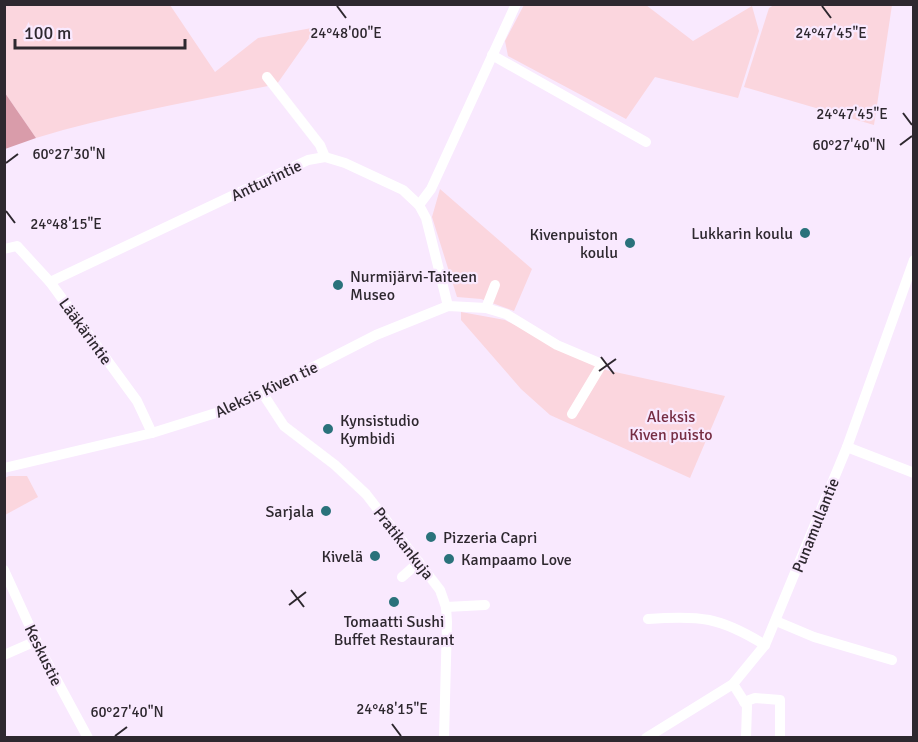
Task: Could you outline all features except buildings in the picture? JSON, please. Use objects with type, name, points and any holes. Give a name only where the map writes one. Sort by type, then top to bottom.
[{"type":"street","points":[[448,306],[426,218],[419,205],[431,189],[516,4]]},
{"type":"street","points":[[492,55],[646,142]]},
{"type":"street","points":[[267,77],[321,145],[324,157]]},
{"type":"street","name":"Antturintie","points":[[50,282],[308,160],[324,157],[345,163],[402,190],[419,205]]},
{"type":"street","name":"Lääkärintie","points":[[4,249],[17,246],[50,282],[136,401],[152,433]]},
{"type":"street","name":"Punamullantie","points":[[646,738],[733,684],[765,645],[847,447],[914,260]]},
{"type":"street","points":[[486,308],[495,285]]},
{"type":"street","name":"Aleksis Kiven tie","points":[[4,468],[152,433],[235,407],[376,335],[448,306],[486,308],[519,320],[557,345],[602,364],[572,414]]},
{"type":"street","name":"Pratikankuja","points":[[263,394],[284,426],[335,465],[366,494],[440,590],[446,607],[444,738]]},
{"type":"street","points":[[847,447],[914,473]]},
{"type":"street","points":[[402,577],[419,562]]},
{"type":"street","name":"Keskustie","points":[[4,570],[36,641],[88,738]]},
{"type":"street","points":[[446,607],[485,605]]},
{"type":"street","points":[[648,619],[684,616],[723,621],[765,645]]},
{"type":"street","points":[[776,621],[814,637],[892,660]]},
{"type":"street","points":[[4,655],[36,641]]},
{"type":"street","points":[[733,684],[744,702],[746,738]]},
{"type":"street","points":[[744,702],[755,698],[780,700],[780,738]]},
{"type":"green space","points":[[4,5],[170,5],[215,72],[258,38],[317,27],[277,84],[126,115],[36,138],[5,93]]},
{"type":"green space","points":[[524,5],[646,5],[693,41],[752,6],[759,31],[738,98],[655,77],[626,119],[508,56],[505,41]]},
{"type":"green space","points":[[774,5],[892,5],[874,125],[744,87],[769,8]]},
{"type":"green space","points":[[440,189],[532,269],[514,311],[481,299],[457,297],[432,217]]},
{"type":"green space","name":"Aleksis Kiven puisto","points":[[461,312],[505,320],[606,370],[725,396],[690,478],[550,415],[521,389],[461,320]]},
{"type":"green space","points":[[27,476],[38,497],[5,515],[5,478]]},
{"type":"shaded area","points":[[5,93],[36,138],[4,149]]},
{"type":"place","name":"Lukkarin koulu","points":[[805,233]]},
{"type":"place","name":"Kivenpuiston koulu","points":[[630,243]]},
{"type":"place","name":"Nurmijärvi-Taiteen Museo","points":[[338,285]]},
{"type":"place","name":"Kynsistudio Kymbidi","points":[[328,429]]},
{"type":"place","name":"Sarjala","points":[[326,511]]},
{"type":"place","name":"Pizzeria Capri","points":[[431,537]]},
{"type":"place","name":"Kivelä","points":[[375,556]]},
{"type":"place","name":"Kampaamo Love","points":[[449,559]]},
{"type":"place","name":"Tomaatti Sushi Buffet Restaurant","points":[[394,602]]}]
